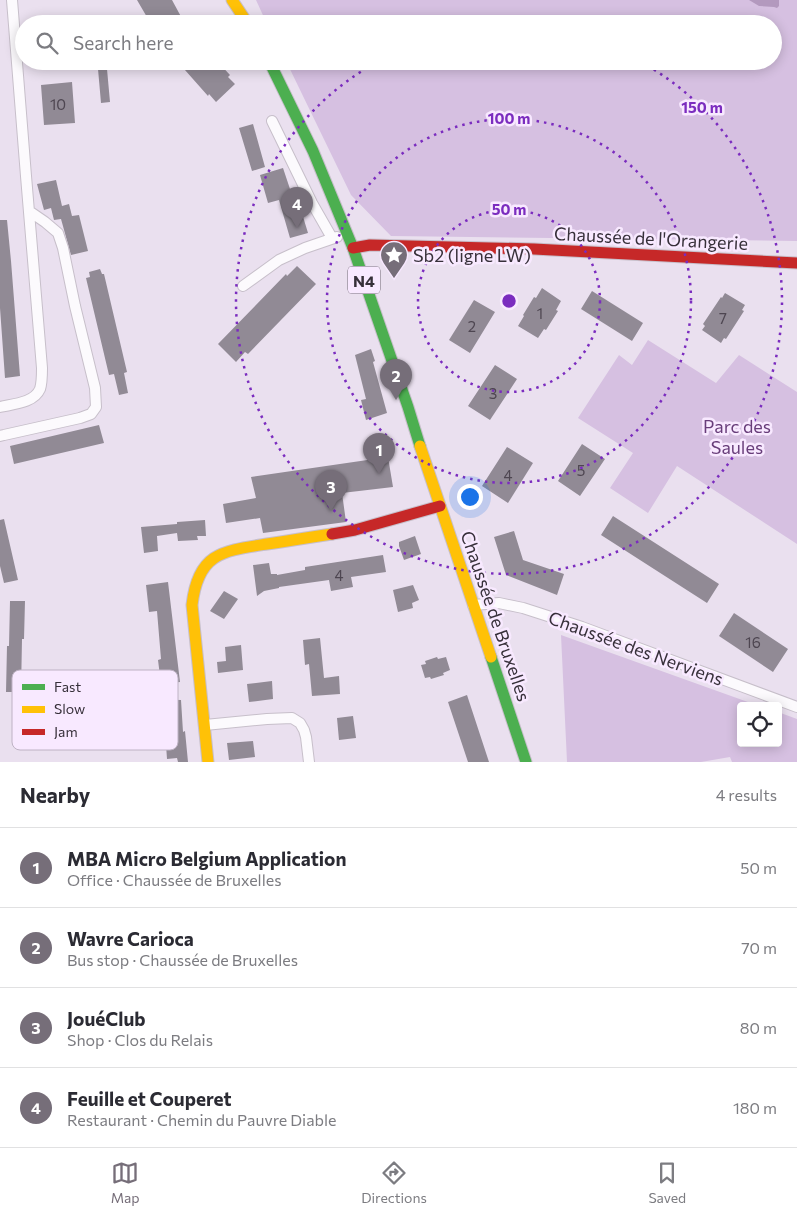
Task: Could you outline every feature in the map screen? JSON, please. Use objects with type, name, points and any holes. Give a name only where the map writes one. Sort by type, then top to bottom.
[{"type":"street","points":[[12,0],[15,37]]},
{"type":"street","points":[[232,0],[242,15]]},
{"type":"street","points":[[0,407],[28,400],[37,394],[40,390],[42,368],[18,70]]},
{"type":"street","name":"Chaussée de Bruxelles","points":[[274,70],[313,151],[353,248],[526,762]]},
{"type":"street","points":[[272,121],[312,203],[332,238]]},
{"type":"street","points":[[0,436],[80,418],[91,414],[96,407],[95,388],[63,248],[58,234],[29,211]]},
{"type":"street","points":[[243,286],[280,260],[305,248],[347,234]]},
{"type":"street","name":"Chaussée de l'Orangerie","points":[[353,248],[370,245],[534,249],[797,263]]},
{"type":"street","points":[[208,762],[192,605],[193,591],[198,578],[211,560],[231,550],[355,530],[440,506]]},
{"type":"street","name":"Chaussée des Nerviens","points":[[473,605],[499,603],[523,608],[582,627],[797,707]]},
{"type":"street","points":[[204,725],[292,718],[300,723],[304,730],[309,762]]},
{"type":"green space","points":[[256,0],[797,0],[797,241],[391,236],[351,195],[290,70],[782,70],[782,15],[263,15]]},
{"type":"green space","name":"Parc des Saules","points":[[648,340],[716,383],[739,355],[797,392],[797,544],[677,466],[648,513],[610,488],[633,453],[578,418],[619,355],[632,365]]},
{"type":"green space","points":[[561,635],[748,702],[737,702],[737,747],[782,747],[782,713],[797,719],[797,762],[732,762],[730,757],[701,762],[567,762]]},
{"type":"shaded area","points":[[749,0],[779,0],[779,6],[777,8],[759,6]]},
{"type":"building","points":[[137,0],[172,0],[180,15],[146,15]]},
{"type":"building","points":[[98,70],[107,70],[110,102],[101,103]]},
{"type":"building","points":[[185,70],[225,70],[230,75],[228,77],[235,84],[216,102],[209,94],[208,96]]},
{"type":"building","points":[[72,82],[75,123],[44,125],[41,85]]},
{"type":"building","points":[[253,124],[265,167],[252,171],[239,128]]},
{"type":"building","points":[[283,168],[293,198],[297,197],[308,233],[290,238],[279,200],[268,203],[260,175]]},
{"type":"building","points":[[56,180],[62,206],[69,204],[72,216],[79,215],[88,251],[71,255],[61,219],[54,220],[51,208],[44,210],[37,184]]},
{"type":"building","points":[[0,220],[7,220],[20,376],[5,378],[0,308]]},
{"type":"building","points":[[297,266],[316,284],[248,354],[245,352],[236,362],[218,344],[286,274],[287,276]]},
{"type":"building","points":[[100,269],[102,274],[104,274],[127,372],[124,373],[128,393],[119,395],[114,374],[109,375],[86,278],[90,277],[89,272]]},
{"type":"building","points":[[542,288],[561,301],[556,310],[558,311],[546,330],[544,329],[538,338],[518,326],[534,297],[536,298]]},
{"type":"building","points":[[592,291],[643,323],[632,341],[581,309]]},
{"type":"building","points":[[725,293],[745,305],[742,310],[744,311],[726,339],[724,338],[721,343],[702,330],[705,326],[703,324]]},
{"type":"building","points":[[474,300],[495,312],[470,353],[449,340]]},
{"type":"building","points":[[371,349],[387,413],[366,420],[361,400],[366,399],[355,355]]},
{"type":"building","points":[[495,365],[517,379],[490,420],[468,406]]},
{"type":"building","points":[[99,425],[104,443],[14,464],[10,446]]},
{"type":"building","points":[[582,444],[605,459],[580,496],[558,481]]},
{"type":"building","points":[[507,447],[533,463],[508,503],[482,486]]},
{"type":"building","points":[[388,457],[393,487],[342,493],[346,522],[263,533],[260,518],[226,523],[223,504],[256,498],[251,477]]},
{"type":"building","points":[[613,516],[719,584],[707,603],[601,535]]},
{"type":"building","points":[[4,519],[18,580],[4,583],[0,566],[0,520]]},
{"type":"building","points":[[205,520],[206,536],[197,536],[198,540],[178,541],[177,533],[157,536],[158,551],[144,553],[141,527]]},
{"type":"building","points":[[514,531],[523,560],[564,574],[557,595],[506,575],[494,537]]},
{"type":"building","points":[[415,536],[421,554],[404,560],[399,542]]},
{"type":"building","points":[[383,555],[386,572],[351,577],[353,587],[331,591],[329,580],[279,587],[264,591],[257,596],[253,565],[269,563],[271,574],[277,575],[305,570],[305,567]]},
{"type":"building","points":[[168,582],[180,682],[178,682],[178,670],[159,670],[158,660],[161,659],[157,611],[149,612],[146,585]]},
{"type":"building","points":[[413,585],[419,600],[412,603],[413,608],[398,612],[393,590]]},
{"type":"building","points":[[224,591],[238,599],[224,619],[210,611]]},
{"type":"building","points":[[10,601],[25,601],[21,670],[12,670],[12,692],[6,692],[7,646],[9,646]]},
{"type":"building","points":[[734,613],[788,649],[773,672],[719,636]]},
{"type":"building","points":[[320,638],[324,678],[339,676],[340,694],[312,696],[309,664],[305,665],[303,640]]},
{"type":"building","points":[[241,645],[243,670],[218,673],[217,662],[226,661],[225,647]]},
{"type":"building","points":[[437,657],[438,659],[446,657],[450,670],[443,673],[444,675],[431,679],[430,677],[425,678],[421,665],[426,664],[425,661]]},
{"type":"building","points":[[272,681],[273,699],[249,702],[247,684]]},
{"type":"building","points":[[467,695],[489,762],[468,762],[448,702]]},
{"type":"building","points":[[178,700],[181,700],[183,732],[185,731],[188,762],[178,762],[177,758],[167,759],[166,750],[178,750]]},
{"type":"building","points":[[353,716],[356,738],[339,740],[337,718]]},
{"type":"building","points":[[253,741],[255,757],[229,760],[227,743]]},
{"type":"traffic: fast","points":[[273,70],[313,151],[353,248],[420,446]]},
{"type":"traffic: fast","points":[[491,657],[526,762]]},
{"type":"traffic: slow","points":[[232,0],[242,15]]},
{"type":"traffic: slow","points":[[420,446],[491,657]]},
{"type":"traffic: slow","points":[[208,762],[192,605],[200,575],[215,558],[237,549],[332,534]]},
{"type":"traffic: jam","points":[[353,248],[370,245],[534,249],[797,263]]},
{"type":"traffic: jam","points":[[332,534],[355,530],[440,506]]},
{"type":"place","name":"Feuille et Couperet","points":[[297,228]]},
{"type":"place","name":"Sb2 (ligne LW)","points":[[394,279]]},
{"type":"place","name":"Wavre Carioca","points":[[396,400]]},
{"type":"place","name":"MBA Micro Belgium Application","points":[[379,474]]},
{"type":"place","name":"JouéClub","points":[[331,511]]}]
